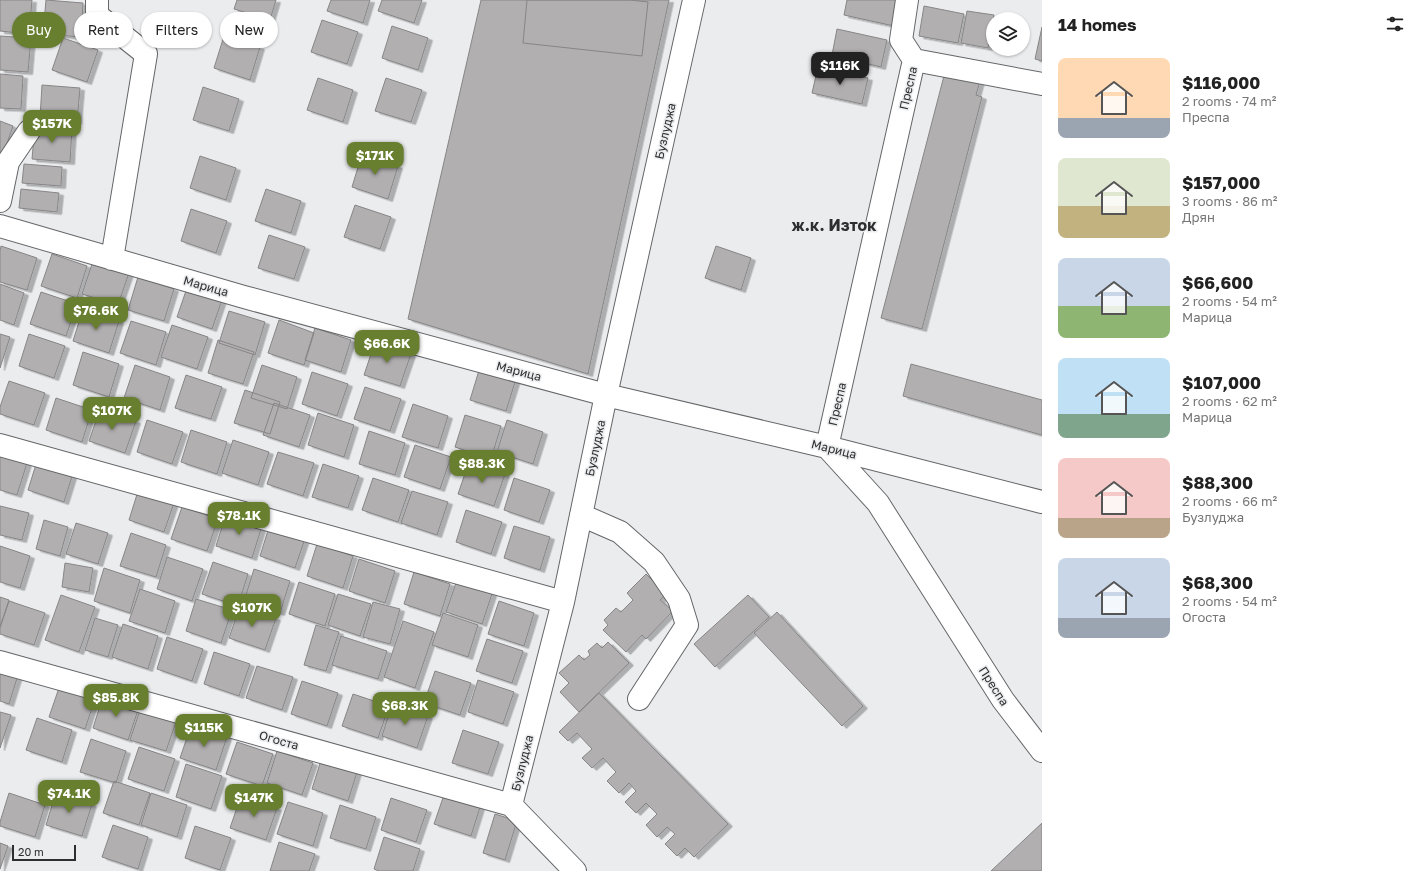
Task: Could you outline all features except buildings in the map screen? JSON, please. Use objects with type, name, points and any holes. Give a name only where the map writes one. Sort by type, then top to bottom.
[{"type":"street","points":[[97,0],[97,15],[146,54],[112,259]]},
{"type":"street","name":"Бузлуджа","points":[[575,871],[511,805],[564,602],[606,394],[694,0]]},
{"type":"street","name":"Преспа","points":[[907,0],[901,40],[914,60],[827,447],[878,503],[1003,700],[1042,752]]},
{"type":"street","points":[[914,60],[1042,84]]},
{"type":"street","points":[[0,201],[8,162],[29,131]]},
{"type":"street","name":"Марица","points":[[0,226],[244,297],[606,394],[827,447],[1042,502]]},
{"type":"street","points":[[0,445],[564,602]]},
{"type":"street","points":[[581,515],[620,532],[654,562],[679,599],[687,625],[639,699]]},
{"type":"street","name":"Огоста","points":[[0,662],[511,805]]},
{"type":"district","name":"ж.к. Изток","points":[[834,225]]}]
